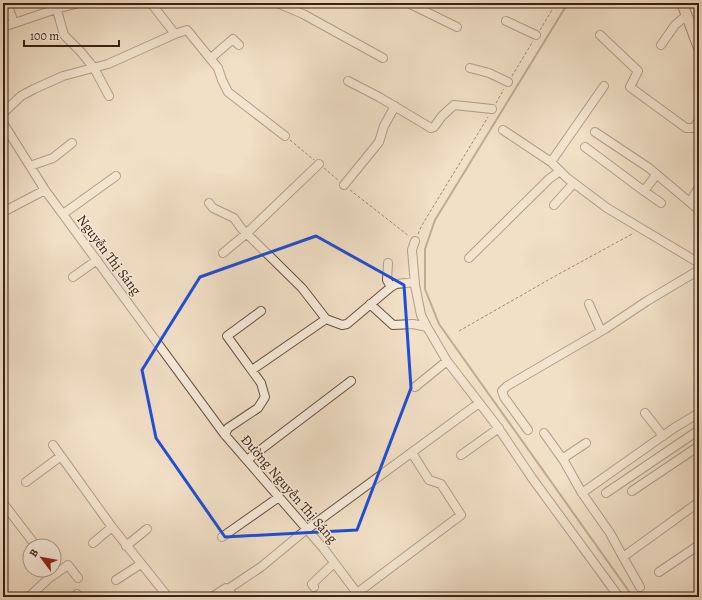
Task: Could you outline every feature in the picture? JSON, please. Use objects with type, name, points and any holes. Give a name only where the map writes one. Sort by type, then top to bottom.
[{"type":"main road","points":[[682,3],[699,48]]},
{"type":"street","points":[[7,3],[14,23]]},
{"type":"street","points":[[3,27],[56,6],[79,3]]},
{"type":"street","points":[[151,3],[175,34]]},
{"type":"street","points":[[277,3],[303,14],[383,58]]},
{"type":"street","points":[[408,3],[457,27]]},
{"type":"street","points":[[56,6],[64,35],[94,68],[109,96]]},
{"type":"street","points":[[661,45],[675,25],[687,15]]},
{"type":"street","points":[[506,21],[536,35]]},
{"type":"street","points":[[3,113],[21,96],[34,89],[64,76],[108,64],[187,30],[218,68],[228,92],[285,136]]},
{"type":"street","points":[[600,35],[638,71],[630,86],[686,128],[694,128],[699,120]]},
{"type":"street","points":[[211,58],[233,39],[239,45]]},
{"type":"street","points":[[470,68],[508,82]]},
{"type":"street","points":[[348,81],[395,106],[431,128],[434,128],[442,116],[454,105],[492,109]]},
{"type":"street","points":[[551,162],[604,86]]},
{"type":"street","points":[[344,185],[379,142],[384,126],[395,106]]},
{"type":"street","name":"Nguyễn Thị Sáng","points":[[3,124],[6,134],[30,166],[45,190],[198,398]]},
{"type":"street","points":[[503,130],[551,162],[574,184],[608,208],[699,263]]},
{"type":"street","points":[[595,132],[656,175],[699,210]]},
{"type":"street","points":[[30,166],[53,158],[72,143]]},
{"type":"street","points":[[585,147],[661,203]]},
{"type":"street","points":[[223,252],[246,233],[319,164]]},
{"type":"street","points":[[469,258],[549,179],[560,171]]},
{"type":"street","points":[[644,191],[656,175]]},
{"type":"street","points":[[63,214],[116,176]]},
{"type":"street","points":[[554,205],[574,184]]},
{"type":"street","points":[[690,202],[699,187]]},
{"type":"street","points":[[3,212],[45,190]]},
{"type":"street","points":[[209,203],[213,208],[234,218],[246,233],[302,288],[326,319],[342,325],[347,324],[391,287],[396,284],[415,282]]},
{"type":"street","points":[[415,241],[412,250],[415,282],[421,315],[427,327],[447,361],[499,428],[532,478],[619,597]]},
{"type":"street","points":[[73,277],[97,260]]},
{"type":"street","points":[[388,263],[386,280],[391,287]]},
{"type":"street","points":[[528,430],[504,397],[502,391],[507,386],[601,331],[699,270]]},
{"type":"street","points":[[370,304],[393,325],[413,324],[427,327]]},
{"type":"street","points":[[589,304],[601,331]]},
{"type":"street","points":[[225,435],[228,428],[258,408],[265,397],[261,383],[227,336],[261,310]]},
{"type":"street","points":[[252,370],[326,319]]},
{"type":"street","points":[[415,387],[447,361]]},
{"type":"street","points":[[247,460],[351,381]]},
{"type":"street","name":"Đường Nguyễn Thị Sáng","points":[[198,398],[225,435],[306,529],[359,595]]},
{"type":"street","points":[[212,597],[226,588],[228,589],[261,567],[306,529],[479,403]]},
{"type":"street","points":[[645,413],[663,436]]},
{"type":"street","points":[[582,493],[663,436],[699,413]]},
{"type":"street","points":[[460,455],[499,428]]},
{"type":"street","points":[[606,493],[699,430]]},
{"type":"street","points":[[544,433],[564,461],[582,493],[610,533],[640,587]]},
{"type":"street","points":[[564,461],[565,457],[586,443]]},
{"type":"street","points":[[53,445],[112,528],[168,597]]},
{"type":"street","points":[[632,491],[699,446]]},
{"type":"street","points":[[359,595],[461,515],[441,484],[429,480],[412,453]]},
{"type":"street","points":[[26,482],[61,456]]},
{"type":"street","points":[[222,537],[279,497]]},
{"type":"street","points":[[3,502],[30,538]]},
{"type":"street","points":[[623,557],[699,502]]},
{"type":"street","points":[[93,543],[112,528]]},
{"type":"street","points":[[126,546],[147,529]]},
{"type":"street","points":[[659,572],[699,545]]},
{"type":"street","points":[[314,587],[312,584],[334,563]]},
{"type":"street","points":[[116,580],[140,564]]},
{"type":"street","points":[[29,597],[48,579],[68,565],[78,578]]},
{"type":"street","points":[[228,589],[234,597]]},
{"type":"path","points":[[415,241],[422,225],[476,139],[536,35],[547,20],[552,10],[552,3]]},
{"type":"path","points":[[459,331],[557,274],[641,229]]},
{"type":"highlighted area","points":[[316,236],[404,285],[411,388],[357,530],[225,537],[156,438],[142,370],[200,277]]},
{"type":"waterway","points":[[568,3],[435,220],[425,249],[425,289],[439,324],[633,597]]}]
